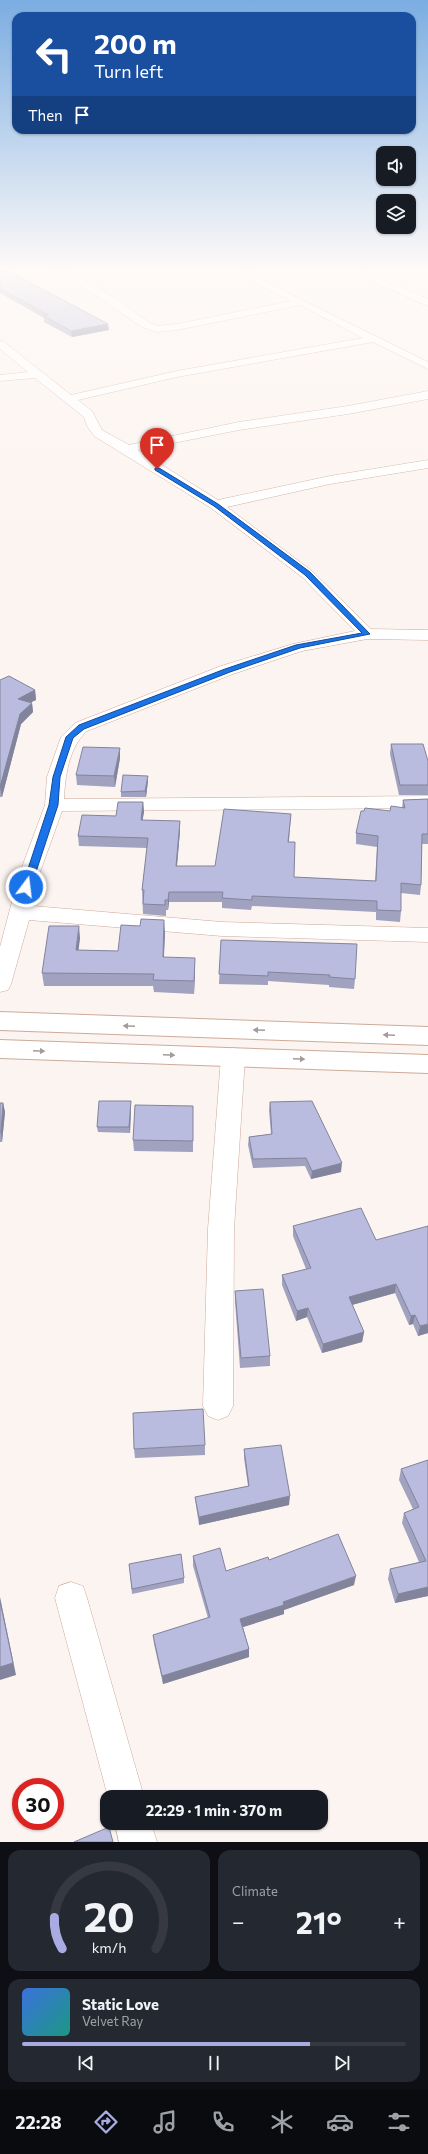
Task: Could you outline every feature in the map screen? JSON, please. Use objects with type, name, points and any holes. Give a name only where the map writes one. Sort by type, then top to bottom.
[{"type":"main road","points":[[0,1021],[428,1036]]},
{"type":"main road","points":[[0,1049],[428,1064]]},
{"type":"street","points":[[14,355],[88,414],[91,418],[92,426],[98,433],[127,448],[216,505],[308,574],[367,634]]},
{"type":"street","points":[[69,399],[177,374],[284,355]]},
{"type":"street","points":[[406,355],[428,366]]},
{"type":"street","points":[[0,378],[38,374]]},
{"type":"street","points":[[127,448],[239,426],[348,410],[428,395]]},
{"type":"street","points":[[216,505],[330,480],[428,464]]},
{"type":"street","points":[[0,984],[21,912],[29,875],[54,805],[56,777],[70,737],[81,727],[228,670],[299,647],[367,634],[428,635]]},
{"type":"street","points":[[54,805],[428,802]]},
{"type":"street","points":[[21,912],[222,929],[428,935]]},
{"type":"street","points":[[218,1406],[218,1328],[221,1229],[233,1057]]},
{"type":"street","points":[[71,1598],[124,1790]]},
{"type":"street","points":[[135,1830],[138,1842]]},
{"type":"building","points":[[9,676],[35,690],[18,699],[32,703],[20,714],[0,787],[0,680]]},
{"type":"building","points":[[391,744],[423,744],[428,761],[428,785],[400,785]]},
{"type":"building","points":[[83,747],[120,748],[114,776],[76,775]]},
{"type":"building","points":[[123,775],[148,776],[145,791],[121,792]]},
{"type":"building","points":[[428,799],[428,834],[422,834],[421,885],[401,883],[401,911],[377,910],[377,901],[252,896],[252,900],[222,898],[223,892],[169,892],[168,900],[165,900],[165,905],[143,904],[144,890],[142,890],[148,838],[78,836],[82,815],[116,816],[118,802],[143,802],[141,820],[180,821],[176,866],[215,866],[224,809],[291,814],[288,842],[295,842],[294,877],[376,881],[378,836],[356,833],[361,811],[364,811],[365,808],[390,811],[391,806],[405,808],[403,800]]},
{"type":"building","points":[[141,919],[164,920],[163,957],[195,958],[194,981],[153,980],[154,974],[42,973],[49,926],[79,926],[76,950],[118,951],[121,925],[140,926]]},
{"type":"building","points":[[221,940],[357,944],[355,979],[329,977],[330,975],[268,972],[268,976],[219,974]]},
{"type":"building","points":[[99,1101],[131,1101],[129,1127],[97,1127]]},
{"type":"building","points":[[312,1101],[342,1163],[312,1171],[306,1158],[253,1159],[249,1137],[272,1134],[270,1102]]},
{"type":"building","points":[[0,1103],[3,1103],[1,1132],[0,1132]]},
{"type":"building","points":[[135,1105],[193,1106],[193,1141],[133,1140]]},
{"type":"building","points":[[361,1208],[376,1240],[428,1226],[428,1324],[420,1326],[415,1315],[411,1316],[396,1284],[349,1297],[364,1332],[323,1344],[308,1308],[297,1311],[282,1275],[311,1268],[293,1226]]},
{"type":"building","points":[[263,1289],[270,1356],[241,1358],[235,1291]]},
{"type":"building","points":[[203,1409],[205,1445],[134,1449],[133,1413]]},
{"type":"building","points":[[281,1445],[290,1496],[199,1517],[195,1497],[249,1486],[244,1449]]},
{"type":"building","points":[[428,1460],[428,1587],[398,1594],[390,1569],[426,1561],[404,1513],[419,1507],[401,1469]]},
{"type":"building","points":[[338,1534],[356,1576],[283,1602],[284,1605],[240,1619],[249,1649],[162,1676],[153,1635],[210,1617],[193,1556],[220,1548],[226,1571],[268,1557],[269,1560]]},
{"type":"building","points":[[181,1554],[184,1578],[132,1589],[129,1564]]},
{"type":"building","points":[[0,1601],[13,1663],[0,1667]]},
{"type":"building","points":[[102,1830],[110,1830],[113,1842],[74,1842]]},
{"type":"route","points":[[26,887],[54,805],[56,777],[70,737],[81,727],[228,670],[299,647],[367,634],[308,574],[216,505],[157,469]]}]
